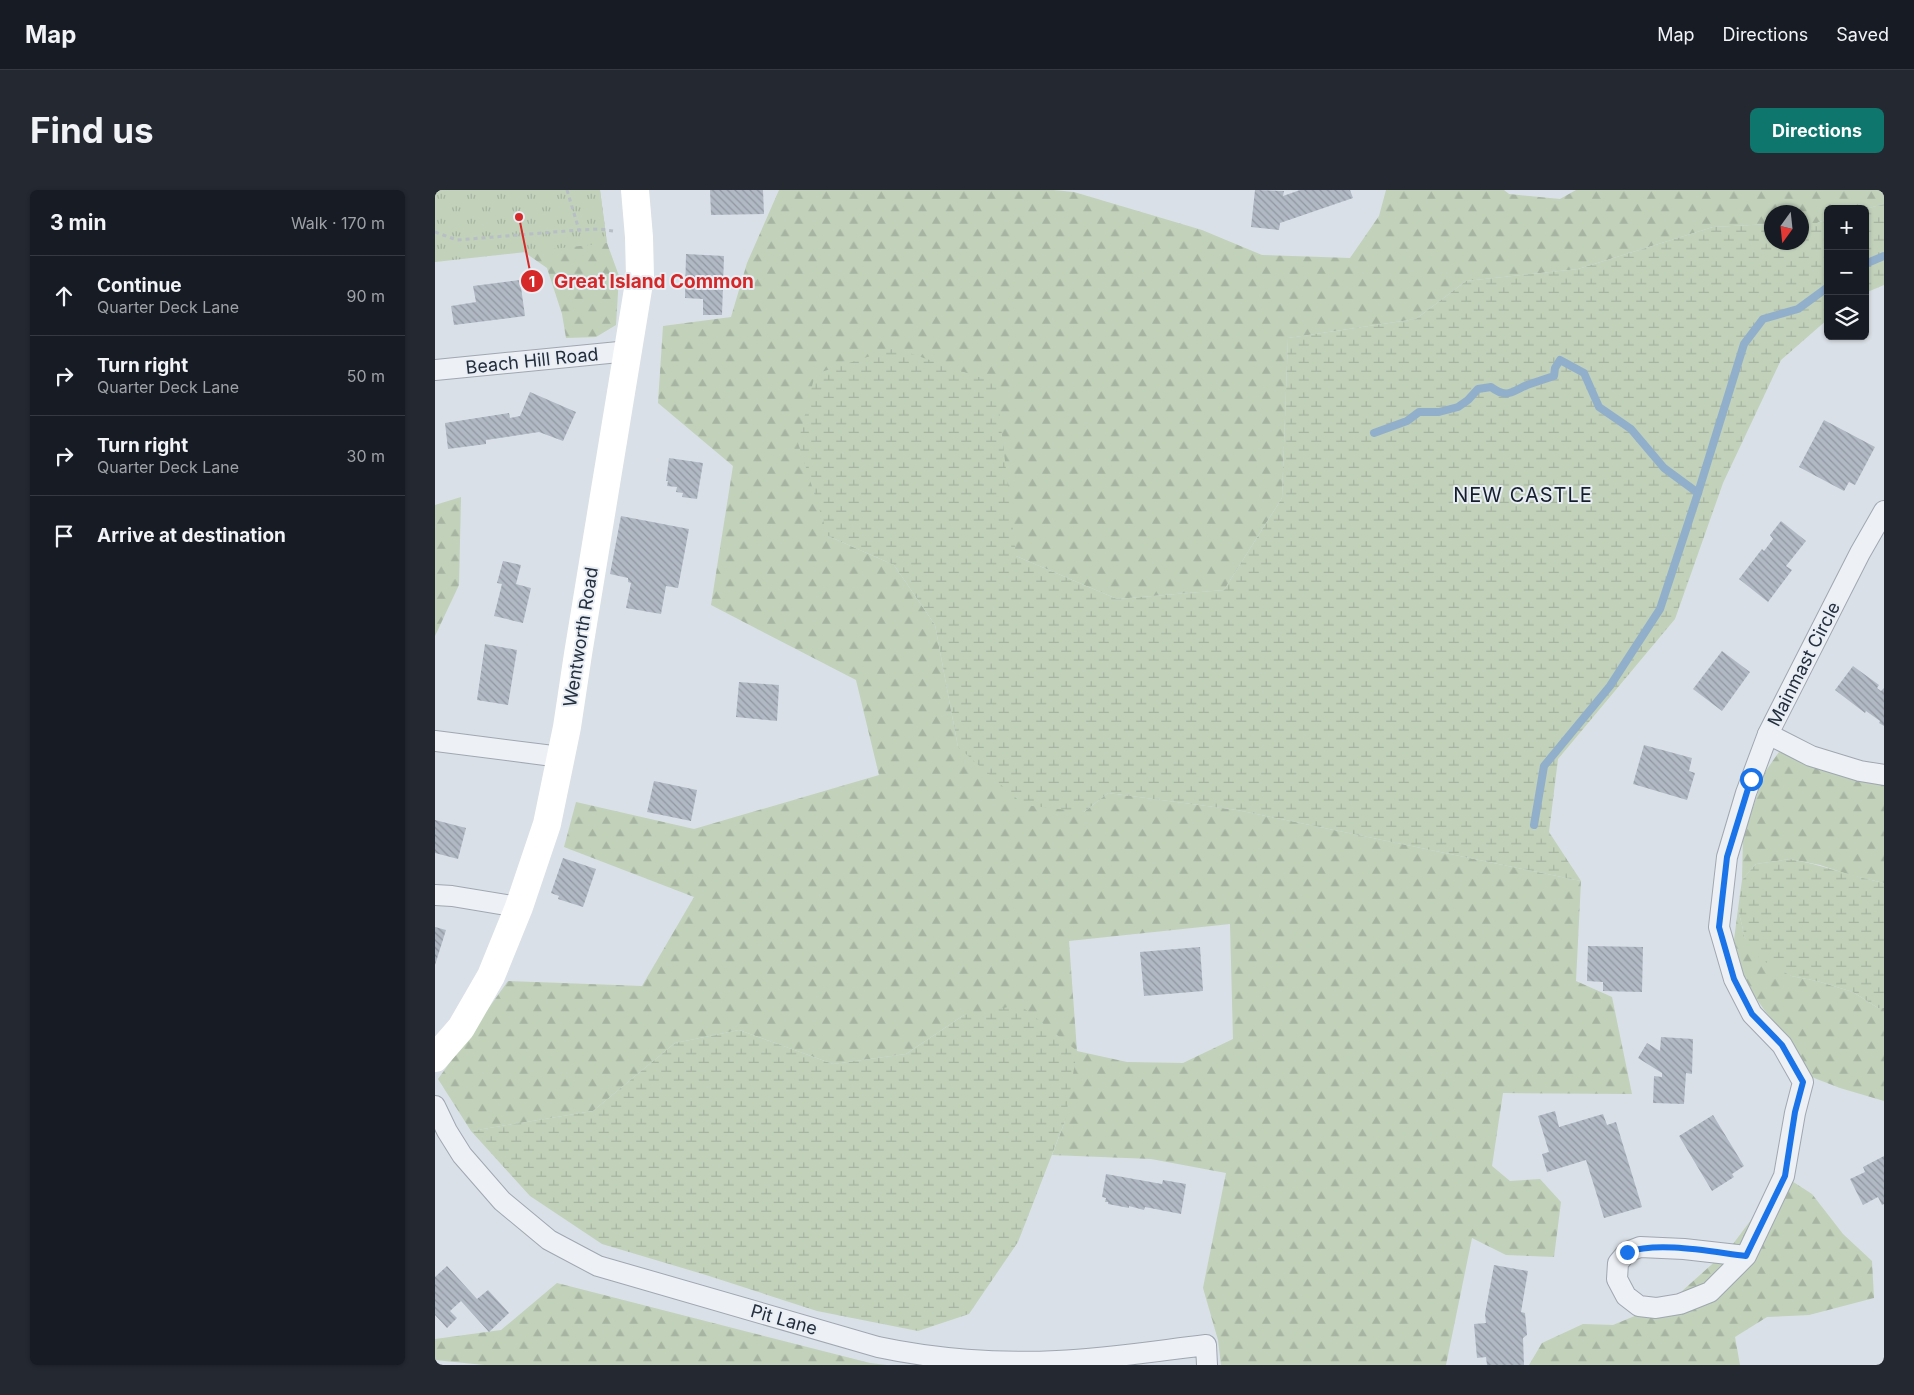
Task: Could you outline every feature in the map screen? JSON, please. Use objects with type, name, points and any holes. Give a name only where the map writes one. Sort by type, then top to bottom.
[{"type":"main road","name":"Wentworth Road","points":[[435,1058],[461,1028],[491,976],[519,907],[547,824],[561,757],[640,277],[635,190]]},
{"type":"street","name":"Beach Hill Road","points":[[435,370],[629,351]]},
{"type":"street","name":"Mainmast Circle","points":[[1884,511],[1860,553],[1768,734],[1811,756],[1860,771],[1884,776]]},
{"type":"street","points":[[1746,1256],[1684,1248],[1640,1247],[1627,1252],[1618,1263],[1617,1279],[1626,1296],[1639,1306],[1656,1308],[1680,1304],[1710,1292],[1746,1256],[1785,1176],[1795,1112],[1803,1082],[1782,1045],[1752,1014],[1734,979],[1719,927],[1727,857],[1746,792],[1768,734]]},
{"type":"street","points":[[435,741],[561,757]]},
{"type":"street","points":[[435,895],[519,907]]},
{"type":"street","name":"Pit Lane","points":[[435,1106],[447,1131],[463,1155],[502,1201],[549,1240],[598,1266],[878,1347],[907,1353],[976,1359],[1050,1361],[1119,1356],[1205,1345],[1207,1365]]},
{"type":"path","points":[[567,190],[579,230]]},
{"type":"path","points":[[435,232],[457,240],[600,228],[639,237]]},
{"type":"green space","points":[[435,190],[600,190],[607,243],[619,276],[616,325],[596,337],[566,338],[562,314],[547,268]]},
{"type":"green space","points":[[435,190],[600,190],[607,243],[435,262]]},
{"type":"green space","points":[[779,190],[1053,190],[1074,192],[1202,230],[1262,255],[1350,258],[1379,216],[1386,190],[1504,190],[1509,194],[1560,199],[1576,190],[1884,190],[1884,204],[1869,208],[1869,205],[1824,205],[1824,220],[1817,223],[1809,223],[1809,205],[1764,205],[1764,224],[1713,227],[1578,269],[1466,281],[1416,319],[1288,338],[1282,498],[1224,590],[1117,599],[1016,556],[828,536],[894,565],[935,625],[958,747],[1084,812],[1108,793],[1237,810],[1581,881],[1576,981],[1612,997],[1632,1094],[1503,1093],[1492,1166],[1510,1181],[1540,1179],[1561,1202],[1554,1257],[1506,1255],[1472,1238],[1446,1365],[1221,1365],[1218,1340],[1203,1288],[1226,1173],[1151,1159],[1052,1155],[1065,1121],[964,1015],[906,1054],[833,1064],[739,1030],[675,1043],[593,1111],[471,1131],[438,1079],[508,981],[642,986],[694,897],[564,847],[576,802],[694,829],[879,775],[856,680],[711,605],[733,466],[658,403],[663,326],[731,317],[747,263]],"holes":[[[1230,924],[1233,1039],[1183,1063],[1127,1062],[1077,1051],[1069,941]]]},
{"type":"green space","points":[[1884,204],[1884,285],[1869,291],[1869,250],[1869,208]]},
{"type":"green space","points":[[1824,220],[1824,322],[1781,360],[1723,483],[1675,619],[1558,759],[1549,832],[1581,881],[1237,810],[1108,793],[1084,812],[1024,805],[958,747],[935,625],[894,565],[828,536],[798,443],[815,374],[895,348],[996,383],[1016,556],[1117,599],[1224,590],[1282,498],[1288,338],[1416,319],[1466,281],[1578,269],[1713,227],[1764,224],[1764,250],[1809,250],[1809,223]]},
{"type":"green space","points":[[461,497],[459,585],[435,636],[435,505]]},
{"type":"green space","points":[[1779,752],[1846,776],[1884,785],[1884,883],[1850,875],[1820,865],[1790,859],[1756,864],[1742,880],[1743,837],[1765,772]]},
{"type":"green space","points":[[1790,859],[1884,883],[1884,1008],[1878,1008],[1853,992],[1817,981],[1791,976],[1760,959],[1745,938],[1738,909],[1742,880],[1756,864]]},
{"type":"green space","points":[[1738,909],[1745,938],[1791,976],[1817,981],[1853,992],[1878,1008],[1884,1008],[1884,1101],[1840,1088],[1809,1076],[1795,1047],[1765,1011],[1746,984],[1734,940]]},
{"type":"green space","points":[[1020,1005],[1077,1051],[1065,1121],[1018,1242],[969,1314],[918,1331],[817,1311],[602,1244],[530,1196],[471,1131],[593,1111],[675,1043],[739,1030],[833,1064],[906,1054],[964,1015]]},
{"type":"green space","points":[[1784,1176],[1812,1194],[1843,1234],[1872,1261],[1874,1298],[1809,1315],[1767,1317],[1735,1337],[1740,1365],[1529,1365],[1542,1343],[1583,1324],[1613,1325],[1671,1301],[1730,1248]]},
{"type":"green space","points":[[557,1283],[870,1363],[887,1365],[484,1365],[435,1360],[435,1339],[501,1330]]},
{"type":"building","points":[[710,190],[763,190],[764,214],[711,215]]},
{"type":"building","points":[[1255,190],[1284,191],[1283,196],[1300,190],[1350,190],[1353,198],[1280,223],[1279,230],[1251,227]]},
{"type":"building","points":[[686,254],[724,256],[722,315],[703,315],[703,299],[685,298]]},
{"type":"building","points":[[520,280],[525,316],[454,325],[451,306],[476,302],[473,286]]},
{"type":"building","points":[[530,392],[576,412],[563,441],[539,432],[486,440],[486,444],[448,449],[445,423],[509,413],[510,418],[520,416]]},
{"type":"building","points":[[1824,420],[1875,447],[1855,485],[1849,482],[1844,491],[1799,467]]},
{"type":"building","points":[[669,458],[703,463],[697,499],[682,497],[683,493],[676,492],[677,487],[667,486]]},
{"type":"building","points":[[621,516],[689,529],[678,588],[666,586],[661,614],[626,608],[631,583],[628,582],[628,578],[610,574]]},
{"type":"building","points":[[1781,521],[1806,541],[1786,566],[1792,570],[1768,602],[1739,579],[1762,549],[1764,551],[1773,539],[1770,535]]},
{"type":"building","points":[[503,561],[521,565],[516,584],[531,588],[523,623],[494,616],[502,584],[497,583]]},
{"type":"building","points":[[485,644],[517,650],[508,705],[477,700]]},
{"type":"building","points":[[1722,651],[1750,672],[1722,711],[1693,689]]},
{"type":"building","points":[[1853,666],[1879,685],[1877,688],[1881,691],[1884,688],[1884,726],[1879,723],[1880,721],[1866,711],[1865,713],[1835,690]]},
{"type":"building","points":[[739,682],[779,685],[777,721],[736,717]]},
{"type":"building","points":[[1644,745],[1692,758],[1689,771],[1695,773],[1687,800],[1633,784]]},
{"type":"building","points":[[654,781],[697,790],[691,821],[647,812]]},
{"type":"building","points":[[435,820],[466,828],[458,859],[435,853]]},
{"type":"building","points":[[563,858],[596,869],[583,907],[558,899],[559,896],[551,893]]},
{"type":"building","points":[[435,927],[446,930],[435,965]]},
{"type":"building","points":[[1588,946],[1643,947],[1642,992],[1603,991],[1603,982],[1587,981]]},
{"type":"building","points":[[1200,947],[1203,991],[1144,996],[1140,952]]},
{"type":"building","points":[[1661,1037],[1693,1039],[1692,1074],[1686,1073],[1684,1104],[1653,1103],[1654,1076],[1662,1077],[1662,1073],[1638,1058],[1647,1043],[1660,1051]]},
{"type":"building","points":[[1555,1111],[1559,1127],[1603,1114],[1607,1125],[1616,1122],[1642,1207],[1604,1218],[1586,1160],[1547,1172],[1542,1154],[1549,1152],[1538,1116]]},
{"type":"building","points":[[1713,1115],[1744,1166],[1732,1174],[1734,1177],[1712,1191],[1679,1136]]},
{"type":"building","points":[[1884,1156],[1884,1204],[1882,1205],[1878,1197],[1863,1205],[1850,1179],[1865,1172],[1863,1167]]},
{"type":"building","points":[[1106,1174],[1162,1184],[1163,1180],[1186,1184],[1181,1214],[1145,1207],[1144,1210],[1108,1204],[1108,1202],[1105,1202],[1106,1198],[1102,1197]]},
{"type":"building","points":[[1494,1265],[1528,1271],[1521,1312],[1525,1313],[1527,1335],[1523,1338],[1524,1365],[1487,1365],[1486,1357],[1477,1358],[1474,1324],[1486,1323],[1485,1314]]},
{"type":"building","points":[[447,1266],[477,1299],[488,1290],[509,1313],[489,1332],[461,1301],[450,1311],[457,1318],[447,1328],[435,1315],[435,1277]]},
{"type":"waterway","points":[[1869,262],[1884,256]]},
{"type":"waterway","points":[[1534,825],[1544,766],[1610,686],[1660,609],[1744,344],[1763,319],[1798,309],[1824,290]]},
{"type":"waterway","points":[[1374,433],[1407,421],[1419,412],[1439,412],[1458,407],[1478,389],[1491,387],[1501,393],[1509,393],[1554,376],[1555,368],[1560,360],[1584,373],[1599,407],[1631,429],[1664,468],[1698,493]]},
{"type":"place","name":"Great Island Common","points":[[519,217]]},
{"type":"district","name":"NEW CASTLE","points":[[1523,495]]},
{"type":"route","points":[[1627,1252],[1640,1247],[1684,1248],[1746,1256],[1785,1176],[1795,1112],[1803,1082],[1782,1045],[1752,1014],[1734,979],[1719,927],[1727,857],[1751,779]]}]
